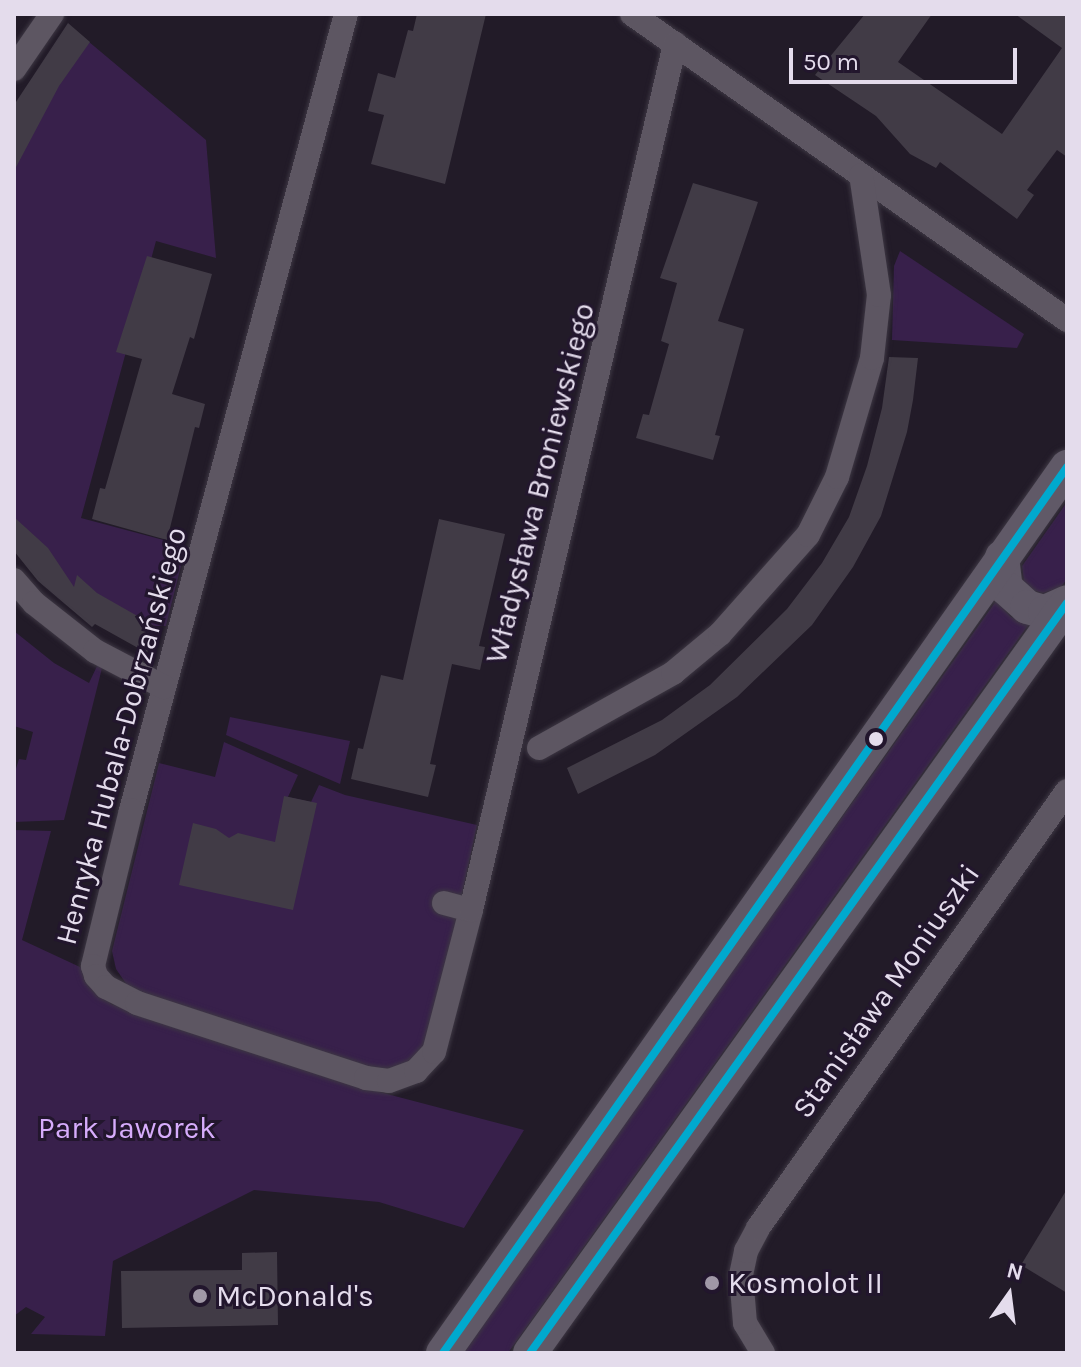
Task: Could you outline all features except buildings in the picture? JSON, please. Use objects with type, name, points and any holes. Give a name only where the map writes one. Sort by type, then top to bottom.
[{"type":"main road","points":[[443,1353],[1067,467]]},
{"type":"main road","points":[[1002,557],[1006,588],[1027,607],[1045,612],[1067,603]]},
{"type":"main road","points":[[530,1353],[1067,603]]},
{"type":"street","points":[[14,69],[52,14]]},
{"type":"street","name":"Henryka Hubala-Dobrzańskiego","points":[[346,14],[93,953],[96,976],[106,987],[137,1003],[337,1069],[389,1081],[416,1071],[434,1052],[471,910]]},
{"type":"street","points":[[632,14],[1067,320]]},
{"type":"street","name":"Władysława Broniewskiego","points":[[471,910],[675,44]]},
{"type":"street","points":[[539,748],[673,673],[720,634],[808,535],[837,477],[872,358],[879,295],[861,175]]},
{"type":"street","points":[[14,580],[34,603],[95,651],[164,687]]},
{"type":"street","name":"Stanisława Moniuszki","points":[[763,1353],[745,1323],[741,1275],[746,1251],[758,1228],[1067,791]]},
{"type":"street","points":[[444,903],[471,910]]},
{"type":"green space","points":[[76,31],[206,140],[216,258],[156,241],[81,518],[186,546],[166,626],[155,626],[150,643],[118,626],[45,564],[14,522],[14,140]]},
{"type":"green space","points":[[900,251],[1024,334],[1017,348],[892,340],[894,266]]},
{"type":"green space","points":[[1067,502],[1067,579],[1061,587],[1043,593],[1035,591],[1024,581],[1022,566]]},
{"type":"green space","points":[[996,601],[1011,617],[1029,624],[508,1353],[460,1353]]},
{"type":"green space","points":[[14,631],[54,663],[89,683],[98,664],[102,668],[64,820],[14,822],[14,775],[19,759],[26,760],[33,732],[14,726]]},
{"type":"green space","points":[[230,717],[350,741],[340,784],[226,735]]},
{"type":"green space","points":[[224,742],[298,775],[288,797],[311,802],[319,785],[345,795],[477,825],[432,1033],[412,1062],[393,1069],[375,1069],[146,997],[127,985],[116,969],[112,951],[159,763],[215,777]]},
{"type":"green space","name":"Park Jaworek","points":[[14,830],[51,831],[22,940],[80,967],[111,1004],[368,1089],[524,1130],[464,1228],[379,1202],[254,1190],[113,1261],[105,1336],[31,1334],[45,1317],[26,1307],[14,1316]]},
{"type":"transit line","points":[[443,1353],[1067,467]]},
{"type":"transit line","points":[[530,1353],[1067,603]]},
{"type":"place","name":"Kosmolot II","points":[[712,1283]]},
{"type":"place","name":"McDonald's","points":[[200,1296]]}]
